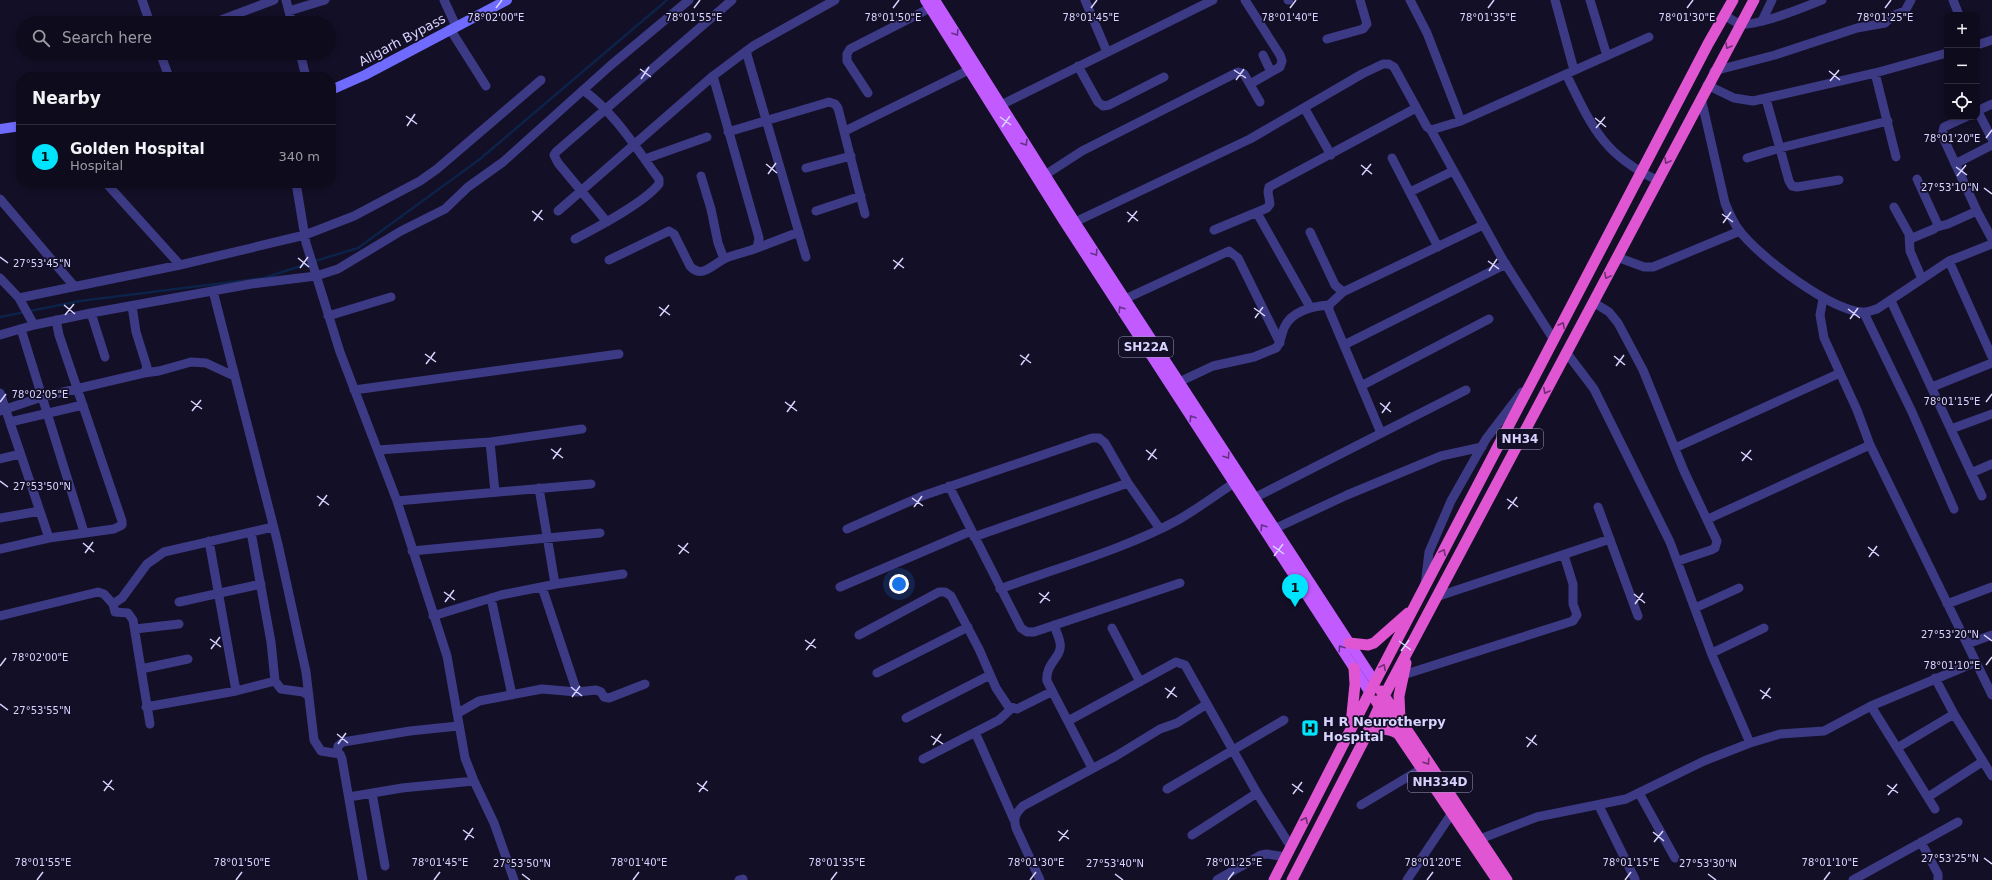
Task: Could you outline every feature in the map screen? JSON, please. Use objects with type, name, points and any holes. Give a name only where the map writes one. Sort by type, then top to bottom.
[{"type":"highway","name":"NH34","points":[[1274,880],[1424,588],[1536,376],[1641,172],[1733,0]]},
{"type":"highway","name":"NH34","points":[[1292,880],[1436,597],[1714,71],[1754,0]]},
{"type":"highway","points":[[1349,643],[1374,643],[1416,606]]},
{"type":"highway","points":[[1400,721],[1398,696],[1410,647]]},
{"type":"highway","points":[[1348,734],[1354,691],[1354,668]]},
{"type":"highway","name":"NH334D","points":[[1372,688],[1400,721],[1507,880]]},
{"type":"highway","name":"NH334D","points":[[1382,701],[1397,733],[1497,880]]},
{"type":"highway","points":[[1366,736],[1378,729],[1385,728],[1397,733]]},
{"type":"main road","name":"Aligarh Bypass","points":[[336,88],[365,75],[453,27],[507,0]]},
{"type":"main road","name":"SH22A","points":[[930,3],[973,68],[1063,220],[1354,668],[1372,688]]},
{"type":"main road","name":"SH22A","points":[[973,68],[1001,105],[1178,382],[1349,643],[1372,688]]},
{"type":"main road","points":[[0,129],[16,127]]},
{"type":"street","points":[[142,0],[148,16]]},
{"type":"street","points":[[232,16],[274,0]]},
{"type":"street","points":[[286,0],[290,16]]},
{"type":"street","points":[[289,11],[325,0]]},
{"type":"street","points":[[444,0],[453,27],[486,86]]},
{"type":"street","points":[[0,335],[21,329],[32,322],[56,320],[315,273],[348,264],[401,231],[445,209],[468,187],[503,162],[583,90],[689,0]]},
{"type":"street","points":[[607,222],[558,163],[554,155],[559,149],[732,0]]},
{"type":"street","points":[[558,211],[713,76],[746,50],[835,0]]},
{"type":"street","points":[[1085,0],[1107,52]]},
{"type":"street","points":[[1001,105],[1213,0]]},
{"type":"street","points":[[1245,0],[1280,55],[1282,64],[1250,84]]},
{"type":"street","points":[[1327,39],[1364,28],[1367,24],[1367,19],[1360,0]]},
{"type":"street","points":[[1410,0],[1427,33],[1461,121]]},
{"type":"street","points":[[1555,0],[1570,72],[1602,140],[1619,158],[1657,180]]},
{"type":"street","points":[[1590,0],[1607,56]]},
{"type":"street","points":[[1762,21],[1772,0]]},
{"type":"street","points":[[1724,15],[1740,24],[1762,21],[1800,9],[1822,0]]},
{"type":"street","points":[[1714,71],[1775,55],[1857,28],[1885,23],[1892,16],[1905,11],[1911,0]]},
{"type":"street","points":[[1953,0],[1957,12]]},
{"type":"street","points":[[868,93],[847,61],[847,54],[850,49],[930,3]]},
{"type":"street","points":[[1431,130],[1461,121],[1649,37]]},
{"type":"street","points":[[1980,44],[1992,40]]},
{"type":"street","points":[[746,50],[806,257]]},
{"type":"street","points":[[1707,85],[1734,98],[1744,101],[1766,99],[1875,73],[1944,54]]},
{"type":"street","points":[[1263,55],[1271,72]]},
{"type":"street","points":[[163,60],[167,72]]},
{"type":"street","points":[[302,60],[305,72]]},
{"type":"street","points":[[1075,222],[1250,140],[1305,109],[1362,74],[1383,64],[1389,64],[1394,67],[1427,127],[1431,130],[1483,225],[1554,340]]},
{"type":"street","points":[[1078,66],[1098,102],[1102,106],[1109,105],[1164,78]]},
{"type":"street","points":[[844,131],[973,68]]},
{"type":"street","points":[[1045,175],[1082,152],[1238,72],[1244,74],[1260,102]]},
{"type":"street","points":[[1875,73],[1896,157]]},
{"type":"street","points":[[713,76],[759,238],[757,248]]},
{"type":"street","points":[[21,300],[74,286],[306,239],[354,216],[420,181],[437,169],[541,80]]},
{"type":"street","points":[[575,239],[607,222],[649,193],[659,184],[659,179],[645,159],[606,110],[583,90]]},
{"type":"street","points":[[1700,98],[1725,203],[1740,231],[1771,261],[1823,299],[1844,308],[1864,313],[1877,309],[1891,301],[1922,278],[1949,262],[1992,244]]},
{"type":"street","points":[[1766,99],[1789,181],[1792,186],[1797,187],[1839,180]]},
{"type":"street","points":[[728,132],[766,122],[829,102],[835,104],[838,108],[865,214]]},
{"type":"street","points":[[1980,110],[1992,104]]},
{"type":"street","points":[[1214,230],[1257,213],[1270,204],[1268,192],[1269,187],[1416,108]]},
{"type":"street","points":[[1305,109],[1331,155]]},
{"type":"street","points":[[1980,116],[1992,138]]},
{"type":"street","points":[[1959,120],[1944,127],[1942,131],[1944,139],[1977,211],[1992,239]]},
{"type":"street","points":[[1747,158],[1780,148],[1888,121]]},
{"type":"street","points":[[645,159],[707,137]]},
{"type":"street","points":[[1955,164],[1992,145]]},
{"type":"street","points":[[806,168],[851,156]]},
{"type":"street","points":[[1392,158],[1438,247]]},
{"type":"street","points":[[1410,192],[1453,171]]},
{"type":"street","points":[[700,176],[711,209],[718,243],[724,259]]},
{"type":"street","points":[[1917,179],[1937,222],[1937,227]]},
{"type":"street","points":[[111,188],[180,265]]},
{"type":"street","points":[[297,188],[306,239],[328,316],[354,390],[397,501],[446,656],[458,713],[458,726],[465,758],[494,823],[514,880]]},
{"type":"street","points":[[816,211],[861,196]]},
{"type":"street","points":[[0,199],[74,286]]},
{"type":"street","points":[[1894,207],[1910,239],[1910,251],[1922,278]]},
{"type":"street","points":[[1910,239],[1977,211]]},
{"type":"street","points":[[1257,213],[1310,307]]},
{"type":"street","points":[[1178,382],[1213,366],[1254,357],[1271,351],[1280,343],[1286,325],[1295,316],[1310,307],[1329,305],[1334,298],[1343,292],[1483,225]]},
{"type":"street","points":[[609,260],[669,230],[674,234],[693,270],[706,271],[724,259],[799,232]]},
{"type":"street","points":[[1616,257],[1644,267],[1653,267],[1740,231]]},
{"type":"street","points":[[1310,232],[1335,284],[1343,292]]},
{"type":"street","points":[[1125,299],[1230,252],[1238,258],[1280,343]]},
{"type":"street","points":[[1949,262],[1992,357]]},
{"type":"street","points":[[1344,345],[1506,264]]},
{"type":"street","points":[[0,278],[21,300],[32,322]]},
{"type":"street","points":[[213,291],[273,527],[306,672],[314,740],[321,751],[337,753],[342,759],[363,880]]},
{"type":"street","points":[[328,316],[391,297]]},
{"type":"street","points":[[1823,299],[1820,315],[1822,331],[1857,410],[1870,445],[1976,662],[1988,677],[1992,695]]},
{"type":"street","points":[[1891,301],[1982,496]]},
{"type":"street","points":[[1593,302],[1609,312],[1618,323],[1643,370],[1675,448],[1717,541],[1715,548],[1678,562]]},
{"type":"street","points":[[1329,305],[1381,433]]},
{"type":"street","points":[[132,306],[136,332],[146,367],[144,373]]},
{"type":"street","points":[[91,313],[105,357]]},
{"type":"street","points":[[1864,313],[1908,405],[1954,509]]},
{"type":"street","points":[[1361,386],[1489,319]]},
{"type":"street","points":[[0,549],[49,538],[114,529],[122,525],[122,521],[59,335],[56,320]]},
{"type":"street","points":[[21,329],[84,532]]},
{"type":"street","points":[[1566,352],[1594,389],[1678,562],[1712,653],[1750,743]]},
{"type":"street","points":[[354,390],[619,354]]},
{"type":"street","points":[[3,410],[42,396],[159,371],[191,362],[206,363],[234,376]]},
{"type":"street","points":[[1932,387],[1992,363]]},
{"type":"street","points":[[1675,448],[1840,373]]},
{"type":"street","points":[[1424,588],[1428,557],[1432,542],[1451,501],[1482,447],[1496,426],[1536,376]]},
{"type":"street","points":[[1254,498],[1466,390]]},
{"type":"street","points":[[0,393],[3,410],[10,422],[49,538]]},
{"type":"street","points":[[10,422],[83,405]]},
{"type":"street","points":[[1951,429],[1992,414]]},
{"type":"street","points":[[378,450],[490,442],[582,429]]},
{"type":"street","points":[[847,529],[912,499],[1092,438],[1099,438],[1105,443],[1128,483],[1160,529]]},
{"type":"street","points":[[490,442],[495,492]]},
{"type":"street","points":[[1708,519],[1870,445]]},
{"type":"street","points":[[1274,529],[1347,495],[1441,456],[1482,447]]},
{"type":"street","points":[[0,459],[20,454]]},
{"type":"street","points":[[1971,473],[1992,464]]},
{"type":"street","points":[[840,587],[973,534],[1128,483]]},
{"type":"street","points":[[1000,589],[1135,540],[1160,529],[1179,519],[1234,483]]},
{"type":"street","points":[[397,501],[591,484]]},
{"type":"street","points":[[949,486],[1000,589],[1021,628],[1027,632],[1034,632],[1180,583]]},
{"type":"street","points":[[539,488],[555,584]]},
{"type":"street","points":[[1598,507],[1638,616]]},
{"type":"street","points":[[0,518],[40,511]]},
{"type":"street","points":[[114,604],[122,598],[147,564],[156,556],[164,552],[273,527]]},
{"type":"street","points":[[252,532],[271,642],[274,681],[281,689],[303,692],[309,696]]},
{"type":"street","points":[[412,551],[600,533]]},
{"type":"street","points":[[1436,597],[1610,539]]},
{"type":"street","points":[[209,541],[236,691]]},
{"type":"street","points":[[1403,675],[1573,621],[1577,615],[1573,604],[1573,584],[1564,555]]},
{"type":"street","points":[[433,616],[491,598],[555,584],[623,574]]},
{"type":"street","points":[[179,602],[261,584]]},
{"type":"street","points":[[542,587],[577,692]]},
{"type":"street","points":[[1947,604],[1992,587]]},
{"type":"street","points":[[1695,608],[1738,588]]},
{"type":"street","points":[[0,616],[98,592],[104,594],[114,604],[116,612],[128,613],[131,616],[135,629],[150,724]]},
{"type":"street","points":[[859,635],[939,592],[945,592],[951,596],[968,627],[990,674],[1008,706],[1017,709],[1051,692]]},
{"type":"street","points":[[491,598],[512,695]]},
{"type":"street","points":[[135,629],[179,624]]},
{"type":"street","points":[[1054,625],[1060,643],[1060,649],[1046,674],[1051,692],[1092,768]]},
{"type":"street","points":[[877,673],[968,627]]},
{"type":"street","points":[[1112,628],[1140,682]]},
{"type":"street","points":[[1712,653],[1764,628]]},
{"type":"street","points":[[1967,644],[1992,635]]},
{"type":"street","points":[[141,669],[188,659]]},
{"type":"street","points":[[1068,721],[1176,662],[1185,664],[1257,793],[1291,847]]},
{"type":"street","points":[[1480,839],[1537,817],[1599,806],[1626,799],[1704,761],[1750,743],[1780,734],[1824,731],[1870,706],[1976,662]]},
{"type":"street","points":[[906,718],[990,674]]},
{"type":"street","points":[[1935,678],[1954,714],[1982,762],[1992,776]]},
{"type":"street","points":[[146,706],[236,691],[274,681]]},
{"type":"street","points":[[458,713],[479,701],[542,689],[577,692],[596,690],[604,697],[609,698],[645,684]]},
{"type":"street","points":[[1014,820],[1016,813],[1023,806],[1116,756],[1160,729],[1177,723],[1208,704]]},
{"type":"street","points":[[1870,706],[1935,809]]},
{"type":"street","points":[[923,759],[999,720],[1012,708]]},
{"type":"street","points":[[1897,748],[1954,714]]},
{"type":"street","points":[[1167,789],[1284,720]]},
{"type":"street","points":[[337,753],[338,746],[343,742],[410,731],[458,726]]},
{"type":"street","points":[[976,732],[1040,880]]},
{"type":"street","points":[[1928,797],[1982,762]]},
{"type":"street","points":[[1361,805],[1421,769]]},
{"type":"street","points":[[349,797],[474,781]]},
{"type":"street","points":[[372,793],[385,866]]},
{"type":"street","points":[[1192,834],[1257,793]]},
{"type":"street","points":[[1639,793],[1675,858]]},
{"type":"street","points":[[1599,806],[1635,879]]},
{"type":"street","points":[[1407,880],[1452,813]]},
{"type":"street","points":[[1853,880],[1958,822]]},
{"type":"street","points":[[1921,842],[1938,874],[1938,880]]},
{"type":"street","points":[[1217,880],[1261,855],[1268,854],[1286,857]]},
{"type":"waterway","points":[[315,261],[358,248],[480,159],[667,0]]},
{"type":"waterway","points":[[30,311],[80,301],[264,278],[310,263]]},
{"type":"waterway","points":[[0,317],[25,312]]},
{"type":"place","name":"Golden Hospital","points":[[1295,607]]},
{"type":"place","name":"H R Neurotherpy Hospital","points":[[1310,728]]}]
